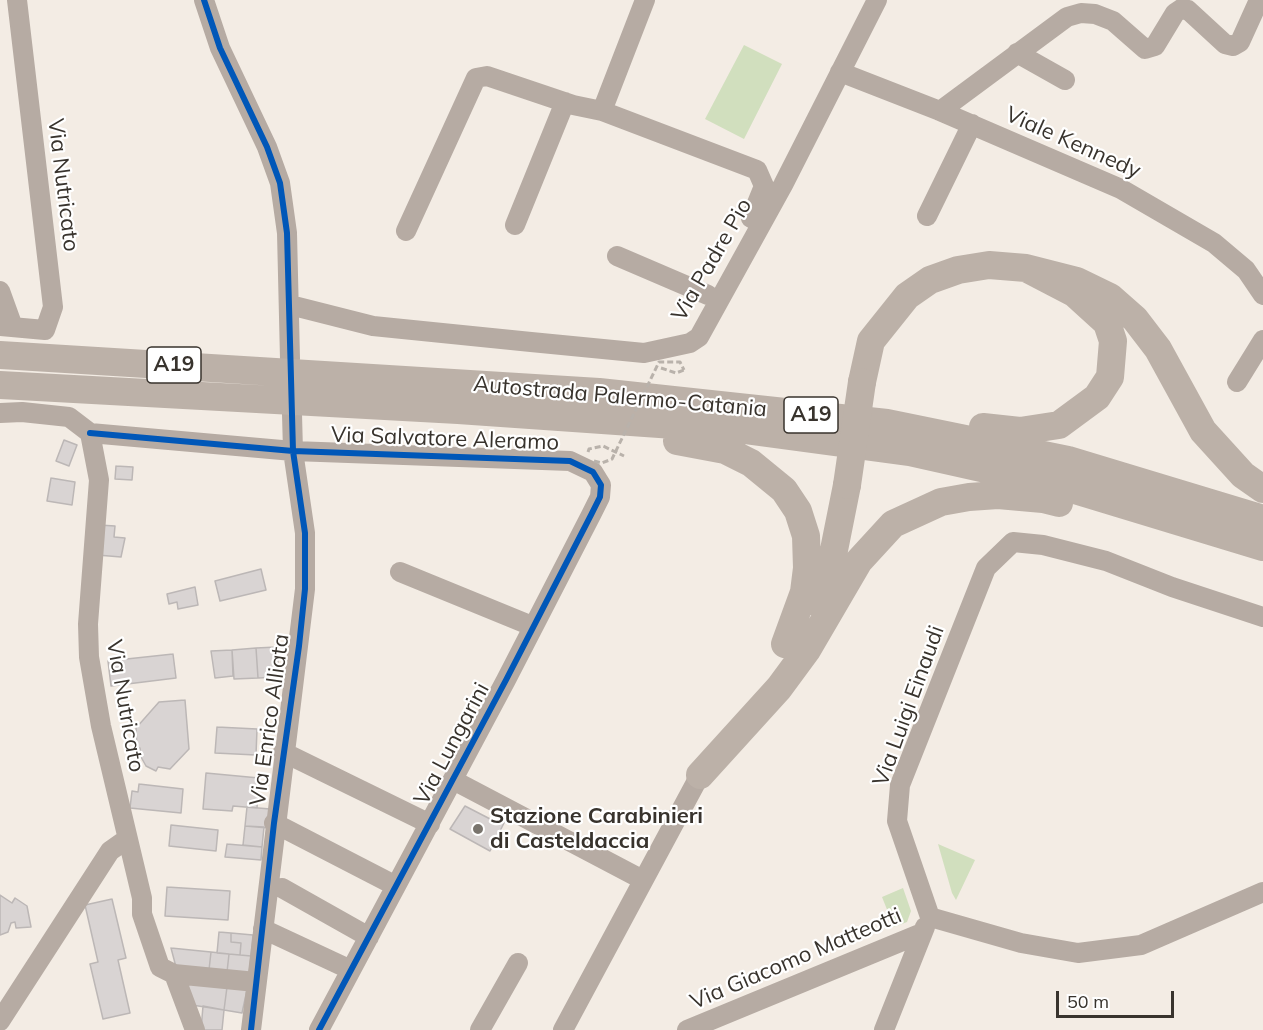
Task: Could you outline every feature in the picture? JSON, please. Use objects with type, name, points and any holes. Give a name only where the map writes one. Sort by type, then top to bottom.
[{"type":"highway","points":[[700,775],[818,591],[834,549],[871,341],[907,296],[930,280],[958,270],[989,265],[1026,268],[1077,281],[1110,297],[1135,319],[1158,349],[1203,431],[1236,467],[1263,489]]},
{"type":"highway","points":[[349,376],[432,373],[598,381],[887,410],[953,423],[1020,431],[1059,425],[1098,397],[1110,377],[1113,341],[1107,323],[1093,307],[1074,292],[1026,268]]},
{"type":"highway","name":"Autostrada Palermo-Catania","points":[[0,355],[599,392],[887,423],[1068,460],[1263,519]]},
{"type":"highway","name":"Autostrada Palermo-Catania","points":[[0,385],[458,410],[746,430],[910,452],[1062,486],[1263,547]]},
{"type":"highway","points":[[458,410],[596,433],[676,440],[725,450],[769,476],[784,489],[798,511],[806,536],[807,568],[804,592],[785,644]]},
{"type":"highway","points":[[700,775],[779,688],[807,650],[859,561],[876,540],[893,524],[941,502],[998,495],[1043,499],[1263,562]]},
{"type":"street","name":"Via Nutricato","points":[[6,326],[45,330],[53,307],[17,0]]},
{"type":"street","points":[[204,0],[220,48],[267,147],[280,183],[287,233],[290,359]]},
{"type":"street","points":[[602,111],[645,0]]},
{"type":"street","name":"Via Padre Pio","points":[[290,305],[373,326],[644,353],[690,343],[699,337],[783,185],[877,0]]},
{"type":"street","points":[[940,111],[1067,17],[1081,13],[1095,14],[1113,21],[1145,49],[1155,46],[1175,12],[1181,9],[1188,10],[1224,44],[1233,46],[1240,42],[1259,0]]},
{"type":"street","points":[[1017,53],[1065,80]]},
{"type":"street","name":"Viale Kennedy","points":[[840,72],[972,124],[1121,189],[1204,237],[1246,270],[1263,296]]},
{"type":"street","points":[[406,231],[476,78],[488,76],[565,102],[602,111],[751,167],[761,175],[763,192],[690,328],[690,343]]},
{"type":"street","points":[[515,225],[565,102]]},
{"type":"street","points":[[927,216],[972,124]]},
{"type":"street","points":[[617,256],[708,295]]},
{"type":"street","points":[[0,291],[6,326]]},
{"type":"street","points":[[1237,381],[1263,340]]},
{"type":"street","points":[[0,413],[22,412],[69,417],[90,433]]},
{"type":"street","name":"Via Enrico Alliata","points":[[251,1030],[274,823],[304,589],[305,533],[293,451],[292,414]]},
{"type":"street","name":"Via Nutricato","points":[[90,433],[99,480],[88,624],[89,657],[127,839],[142,898],[142,914],[160,967],[174,974],[195,1030]]},
{"type":"street","name":"Via Salvatore Aleramo","points":[[90,433],[293,451],[570,461],[594,466]]},
{"type":"street","name":"Via Lungarini","points":[[319,1030],[430,824],[600,497],[601,485],[594,466]]},
{"type":"street","name":"Via Luigi Einaudi","points":[[926,925],[897,821],[900,785],[986,568],[1013,542],[1043,545],[1106,561],[1172,587],[1263,617]]},
{"type":"street","points":[[400,572],[532,626]]},
{"type":"street","points":[[284,752],[430,824]]},
{"type":"street","points":[[563,1030],[700,775]]},
{"type":"street","points":[[453,780],[644,880]]},
{"type":"street","points":[[274,823],[396,886]]},
{"type":"street","points":[[0,1021],[110,851],[127,839]]},
{"type":"street","points":[[282,888],[369,937]]},
{"type":"street","points":[[887,1028],[926,925],[1078,953],[1142,945],[1263,892]]},
{"type":"street","name":"Via Giacomo Matteotti","points":[[687,1030],[926,925]]},
{"type":"street","points":[[262,929],[351,970]]},
{"type":"street","points":[[480,1030],[518,963]]},
{"type":"street","points":[[174,974],[256,982]]},
{"type":"path","points":[[624,456],[603,446],[589,449],[586,457],[594,466],[612,459],[659,362],[680,362],[684,370]]},
{"type":"green space","points":[[744,45],[782,64],[744,139],[705,119]]},
{"type":"green space","points":[[938,844],[975,860],[956,900],[952,893]]},
{"type":"green space","points":[[903,888],[911,911],[907,922],[894,927],[882,897]]},
{"type":"building","points":[[64,440],[77,445],[69,466],[56,461]]},
{"type":"building","points":[[116,466],[133,467],[132,480],[115,479]]},
{"type":"building","points":[[51,478],[75,482],[72,505],[47,501]]},
{"type":"building","points":[[99,525],[115,526],[114,537],[125,538],[121,557],[97,555]]},
{"type":"building","points":[[261,569],[266,590],[220,601],[215,581]]},
{"type":"building","points":[[195,587],[198,605],[178,609],[177,602],[169,604],[167,594]]},
{"type":"building","points":[[277,647],[279,677],[258,678],[256,648]]},
{"type":"building","points":[[256,648],[258,678],[234,679],[232,650]]},
{"type":"building","points":[[232,650],[233,676],[215,678],[211,651]]},
{"type":"building","points":[[173,654],[176,678],[111,686],[108,661]]},
{"type":"building","points":[[185,700],[189,749],[170,769],[158,767],[156,771],[146,766],[141,757],[140,748],[137,748],[136,728],[159,702]]},
{"type":"building","points":[[217,727],[257,729],[256,755],[215,753]]},
{"type":"building","points":[[206,773],[259,778],[257,808],[233,806],[232,811],[203,809]]},
{"type":"building","points":[[139,784],[183,789],[181,813],[130,808],[132,791],[138,792]]},
{"type":"building","points":[[465,806],[494,821],[497,816],[505,821],[490,851],[450,829]]},
{"type":"building","points":[[247,807],[270,809],[268,828],[245,826]]},
{"type":"building","points":[[171,825],[218,830],[216,851],[169,846]]},
{"type":"building","points":[[245,826],[264,827],[262,847],[243,845]]},
{"type":"building","points":[[227,844],[262,847],[261,860],[225,857]]},
{"type":"building","points":[[167,887],[230,891],[228,920],[165,916]]},
{"type":"building","points":[[0,895],[12,903],[15,898],[27,906],[31,927],[16,928],[15,922],[11,923],[8,932],[0,935]]},
{"type":"building","points":[[112,899],[126,958],[118,960],[130,1013],[103,1019],[90,964],[98,962],[85,905]]},
{"type":"building","points":[[219,932],[231,933],[231,942],[241,943],[240,955],[217,953]]},
{"type":"building","points":[[231,933],[253,935],[251,956],[240,955],[241,943],[231,942]]},
{"type":"building","points":[[171,948],[211,952],[209,970],[176,967]]},
{"type":"building","points":[[211,952],[229,954],[227,972],[209,970]]},
{"type":"building","points":[[229,954],[251,956],[249,974],[227,972]]},
{"type":"building","points":[[183,980],[227,987],[224,1010],[192,1005]]},
{"type":"building","points":[[227,987],[247,990],[242,1013],[224,1010]]},
{"type":"building","points":[[203,1006],[224,1010],[222,1030],[201,1030]]},
{"type":"cycle path","points":[[204,0],[220,48],[267,147],[280,183],[287,233],[293,451],[305,533],[305,589],[299,646],[274,823],[251,1030]]},
{"type":"cycle path","points":[[90,433],[293,451],[570,461],[593,472],[601,485],[600,497],[506,680],[319,1030]]},
{"type":"place","name":"Stazione Carabinieri di Casteldaccia","points":[[478,829]]}]
